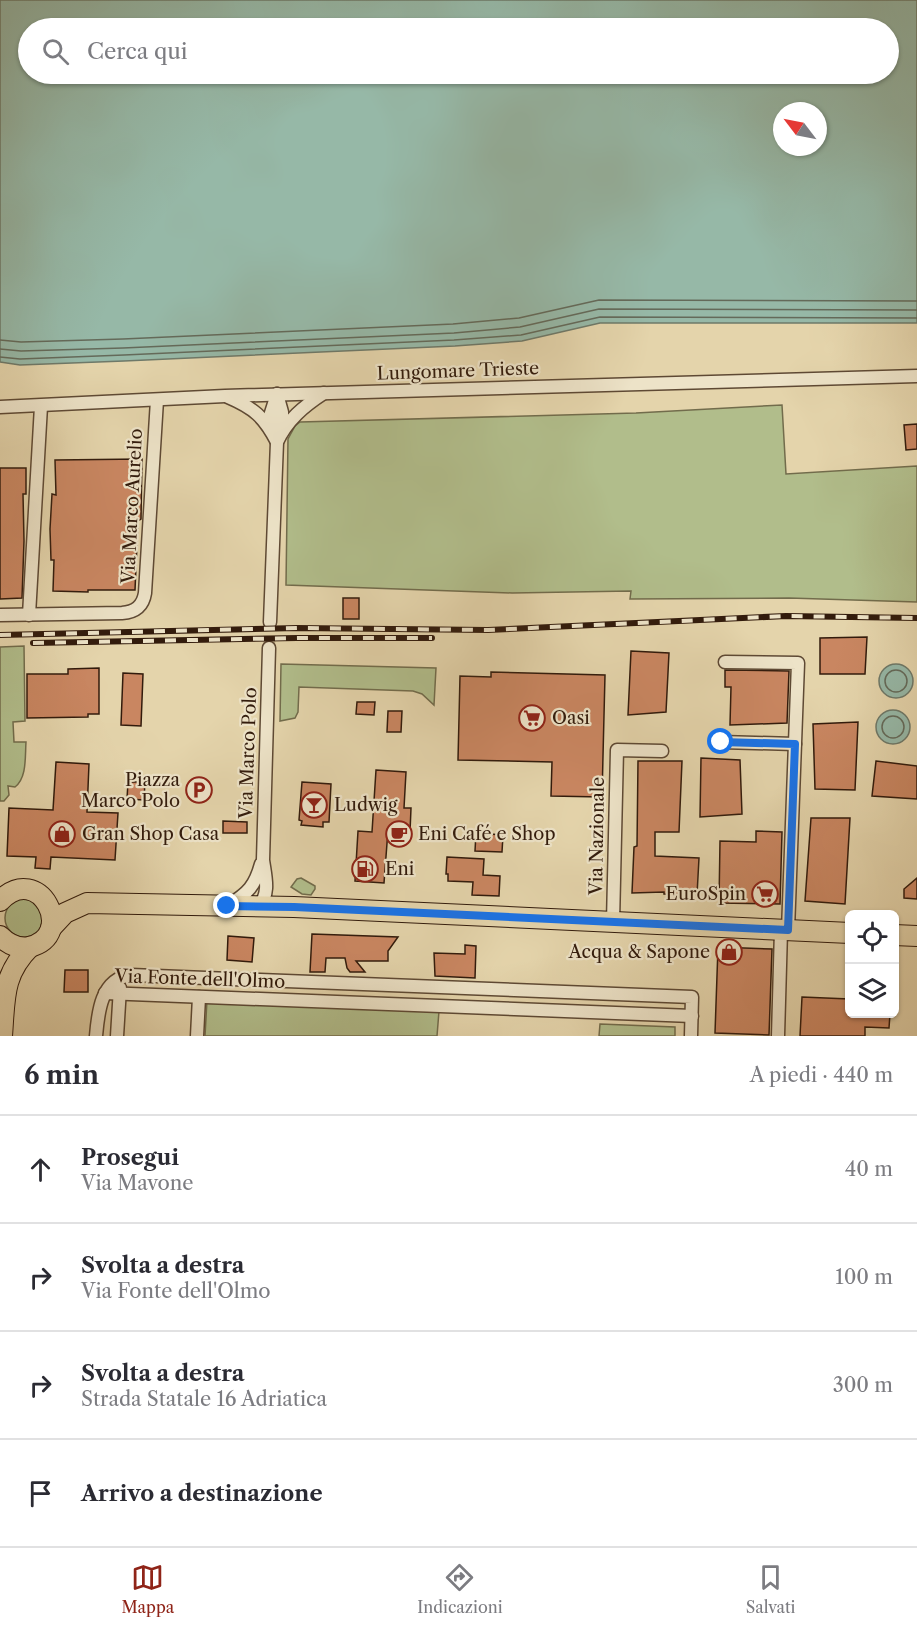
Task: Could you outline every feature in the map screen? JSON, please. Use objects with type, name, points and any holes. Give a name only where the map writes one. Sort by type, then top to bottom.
[{"type":"main road","points":[[2,897],[14,891],[29,890],[42,897],[80,897],[87,903]]},
{"type":"main road","points":[[42,897],[52,914],[51,928]]},
{"type":"main road","points":[[3,992],[12,968],[30,947],[43,940],[65,913],[87,903],[294,907],[845,933]]},
{"type":"main road","points":[[899,935],[917,936]]},
{"type":"main road","points":[[0,936],[14,946],[30,947]]},
{"type":"main road","points":[[0,936],[3,992],[2,1036]]},
{"type":"street","name":"Lungomare Trieste","points":[[0,407],[277,394],[917,376]]},
{"type":"street","points":[[276,429],[325,393]]},
{"type":"street","points":[[270,622],[276,429],[282,412],[277,394]]},
{"type":"street","points":[[225,396],[251,408],[276,429]]},
{"type":"street","name":"Via Marco Aurelio","points":[[30,615],[122,613],[135,610],[142,603],[145,593],[157,399]]},
{"type":"street","points":[[0,615],[30,615],[41,406]]},
{"type":"street","name":"Via Marco Polo","points":[[227,906],[252,887],[257,880],[262,860],[269,648]]},
{"type":"street","points":[[725,662],[798,663],[778,1036]]},
{"type":"street","points":[[721,742],[795,744]]},
{"type":"street","name":"Via Nazionale","points":[[613,922],[617,750],[662,751]]},
{"type":"street","name":"Via Marco Polo","points":[[262,860],[266,880],[272,893],[279,900],[294,907]]},
{"type":"street","name":"Via Marco Polo","points":[[258,906],[265,897],[266,880]]},
{"type":"street","name":"Via Fonte dell'Olmo","points":[[105,993],[120,978],[131,975],[692,997],[691,1036]]},
{"type":"street","points":[[117,1036],[120,978]]},
{"type":"street","points":[[96,1036],[98,1012],[105,993]]},
{"type":"street","name":"Via Fonte dell'Olmo","points":[[105,993],[692,1016]]},
{"type":"street","points":[[197,1036],[199,997]]},
{"type":"green space","points":[[782,405],[786,474],[917,466],[917,602],[789,598],[630,599],[631,591],[512,593],[286,585],[288,439],[300,422],[636,413]]},
{"type":"green space","points":[[24,646],[25,721],[13,722],[14,742],[26,742],[25,767],[19,783],[15,787],[8,786],[9,795],[4,801],[0,801],[0,647]]},
{"type":"green space","points":[[281,664],[436,668],[434,705],[422,694],[413,691],[299,687],[298,712],[295,718],[280,721]]},
{"type":"green space","points":[[301,878],[315,886],[311,895],[302,894],[291,887],[297,879]]},
{"type":"green space","points":[[24,899],[37,905],[43,918],[37,931],[24,937],[11,931],[5,918],[11,905]]},
{"type":"green space","points":[[207,1000],[439,1011],[437,1036],[205,1036]]},
{"type":"green space","points":[[600,1024],[675,1027],[675,1036],[599,1036]]},
{"type":"water","points":[[0,0],[917,0],[917,323],[600,323],[522,341],[20,365],[0,362]]},
{"type":"water","points":[[896,664],[908,669],[913,681],[908,693],[896,698],[884,693],[879,681],[884,669]]},
{"type":"water","points":[[893,710],[905,715],[910,727],[905,739],[893,744],[881,739],[876,727],[881,715]]},
{"type":"building","points":[[917,424],[917,449],[906,450],[904,425]]},
{"type":"building","points":[[142,459],[141,519],[138,521],[135,590],[53,591],[54,560],[51,560],[50,529],[52,494],[56,495],[55,460]]},
{"type":"building","points":[[0,468],[26,468],[26,494],[23,494],[22,598],[0,599]]},
{"type":"building","points":[[343,598],[359,598],[359,619],[343,619]]},
{"type":"building","points":[[867,637],[865,674],[820,674],[820,638]]},
{"type":"building","points":[[631,651],[669,653],[666,712],[628,715]]},
{"type":"building","points":[[99,668],[99,714],[88,714],[88,717],[27,718],[27,674],[68,674],[68,669]]},
{"type":"building","points":[[725,670],[789,671],[787,723],[730,725],[731,687],[725,687]]},
{"type":"building","name":"Oasi","points":[[491,672],[605,675],[602,797],[551,796],[552,762],[458,760],[460,676],[491,677]]},
{"type":"building","points":[[123,673],[143,674],[141,726],[121,725]]},
{"type":"building","points":[[357,702],[375,702],[374,715],[356,714]]},
{"type":"building","points":[[388,711],[402,711],[401,732],[387,732]]},
{"type":"building","points":[[858,722],[855,790],[815,789],[813,724]]},
{"type":"building","points":[[701,758],[740,760],[742,814],[700,817]]},
{"type":"building","points":[[638,761],[682,761],[679,832],[655,832],[655,856],[699,858],[697,895],[664,894],[664,892],[632,893],[634,847],[637,846]]},
{"type":"building","points":[[876,761],[917,766],[917,799],[872,796]]},
{"type":"building","name":"Gran Shop Casa","points":[[56,762],[89,764],[87,812],[118,813],[115,860],[51,857],[50,869],[35,868],[36,857],[7,856],[9,808],[53,810]]},
{"type":"building","points":[[376,770],[406,772],[404,808],[411,808],[410,832],[388,830],[384,883],[355,881],[358,831],[372,832]]},
{"type":"building","points":[[128,782],[145,782],[144,800],[127,799]]},
{"type":"building","points":[[302,782],[331,784],[329,822],[323,822],[323,827],[301,825],[302,821],[299,820]]},
{"type":"building","points":[[811,818],[850,818],[845,904],[805,901]]},
{"type":"building","points":[[223,821],[247,822],[247,833],[223,833]]},
{"type":"building","points":[[756,831],[782,832],[780,904],[719,903],[720,841],[756,842]]},
{"type":"building","points":[[476,833],[503,835],[502,852],[475,851]]},
{"type":"building","points":[[447,857],[484,859],[483,875],[500,876],[499,896],[472,895],[473,882],[448,881]]},
{"type":"building","points":[[917,878],[917,899],[904,898],[904,889]]},
{"type":"building","points":[[312,934],[398,937],[388,951],[388,961],[356,961],[365,972],[350,972],[345,958],[326,958],[325,972],[310,972]]},
{"type":"building","points":[[228,936],[254,938],[252,962],[227,960]]},
{"type":"building","points":[[465,945],[476,946],[475,978],[435,976],[434,953],[465,954]]},
{"type":"building","points":[[718,947],[772,949],[769,1035],[715,1033]]},
{"type":"building","points":[[65,970],[88,970],[88,992],[64,992]]},
{"type":"building","points":[[802,997],[845,999],[845,1018],[890,1018],[889,1028],[865,1027],[865,1036],[800,1036]]},
{"type":"tunnel","points":[[269,648],[270,622]]},
{"type":"railway","points":[[0,635],[297,628],[488,630],[786,616],[917,618]]},
{"type":"railway","points":[[33,643],[432,638]]},
{"type":"place","name":"Oasi","points":[[532,718]]},
{"type":"place","name":"Piazza Marco Polo","points":[[199,790]]},
{"type":"place","name":"Ludwig","points":[[314,805]]},
{"type":"place","name":"Gran Shop Casa","points":[[62,834]]},
{"type":"place","name":"Eni Café e Shop","points":[[399,834]]},
{"type":"place","name":"Eni","points":[[365,869]]},
{"type":"place","name":"EuroSpin","points":[[765,894]]},
{"type":"place","name":"Acqua & Sapone","points":[[729,952]]},
{"type":"route","points":[[227,906],[294,907],[788,930],[795,744],[721,742]]}]
